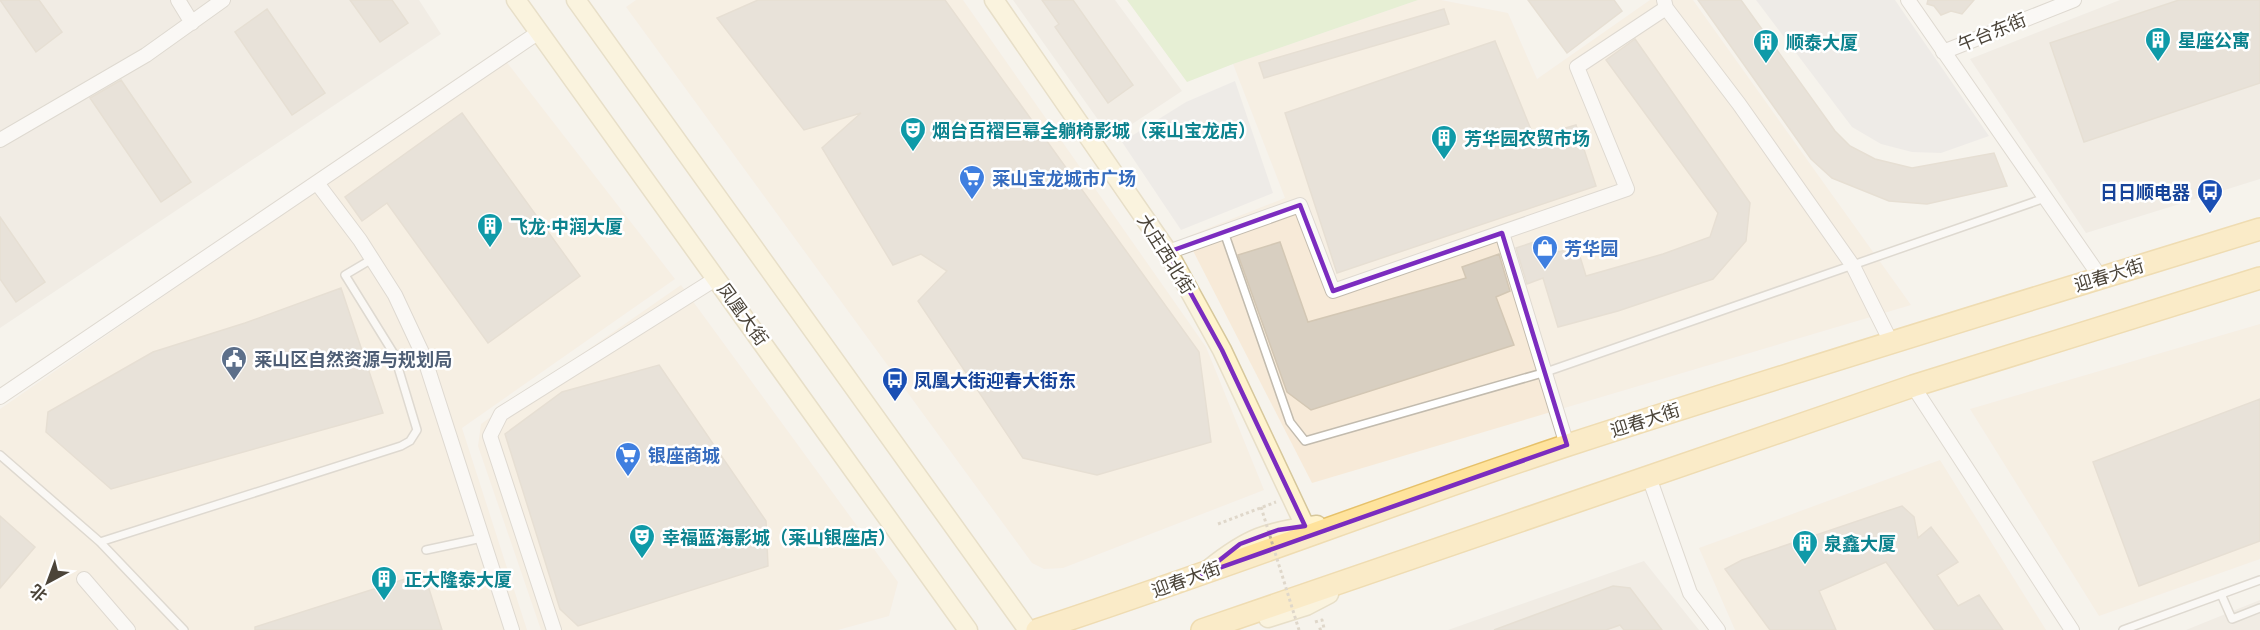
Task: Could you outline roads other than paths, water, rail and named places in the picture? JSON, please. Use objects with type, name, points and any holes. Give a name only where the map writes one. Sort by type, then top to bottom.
[{"type":"main road","name":"凤凰大街","points":[[516,0],[969,630]]},
{"type":"main road","name":"大庄西北街","points":[[994,0],[1168,252],[1222,350],[1305,526]]},
{"type":"main road","points":[[580,1],[1028,630]]},
{"type":"main road","name":"迎春大街","points":[[1037,630],[1567,445],[1891,342],[2260,229]]},
{"type":"main road","points":[[1202,630],[1913,386],[2260,278]]},
{"type":"main road","points":[[1202,574],[1240,544],[1278,530],[1345,521]]},
{"type":"street","points":[[178,0],[192,22]]},
{"type":"street","points":[[0,140],[146,55],[224,0]]},
{"type":"street","points":[[1908,0],[2101,278]]},
{"type":"street","name":"午台东街","points":[[1943,52],[2074,0]]},
{"type":"street","points":[[1168,252],[1300,206],[1333,291],[1627,189],[1577,67],[1665,4],[1739,104],[1853,266],[1891,342]]},
{"type":"street","points":[[3,390],[317,183],[539,32]]},
{"type":"street","points":[[317,183],[395,295],[424,357],[512,630]]},
{"type":"street","points":[[1502,232],[1567,445]]},
{"type":"street","points":[[554,630],[490,436],[501,414],[717,278]]},
{"type":"street","points":[[1913,386],[2072,630]]},
{"type":"street","points":[[1649,477],[1690,592],[1718,630]]},
{"type":"street","points":[[84,579],[128,630]]},
{"type":"lane","points":[[1224,232],[1290,422],[1305,441],[1546,372],[2045,198]]},
{"type":"lane","points":[[100,542],[390,450],[410,441],[417,430],[394,354],[345,275],[372,259]]},
{"type":"lane","points":[[0,455],[100,542],[166,608],[184,630]]},
{"type":"lane","points":[[426,550],[482,538]]},
{"type":"lane","points":[[2123,630],[2260,580]]},
{"type":"lane","points":[[2221,594],[2232,619],[2260,608]]},
{"type":"place","name":"星座公寓","points":[[2158,63]]},
{"type":"place","name":"顺泰大厦","points":[[1766,65]]},
{"type":"place","name":"烟台百褶巨幕全躺椅影城（莱山宝龙店）","points":[[913,153]]},
{"type":"place","name":"芳华园农贸市场","points":[[1444,161]]},
{"type":"place","name":"莱山宝龙城市广场","points":[[972,201]]},
{"type":"place","name":"日日顺电器","points":[[2210,215]]},
{"type":"place","name":"飞龙·中润大厦","points":[[490,249]]},
{"type":"place","name":"芳华园","points":[[1545,271]]},
{"type":"place","name":"莱山区自然资源与规划局","points":[[234,382]]},
{"type":"place","name":"凤凰大街迎春大街东","points":[[895,403]]},
{"type":"place","name":"银座商城","points":[[628,478]]},
{"type":"place","name":"幸福蓝海影城（莱山银座店）","points":[[642,560]]},
{"type":"place","name":"泉鑫大厦","points":[[1805,566]]},
{"type":"place","name":"正大隆泰大厦","points":[[384,602]]}]
